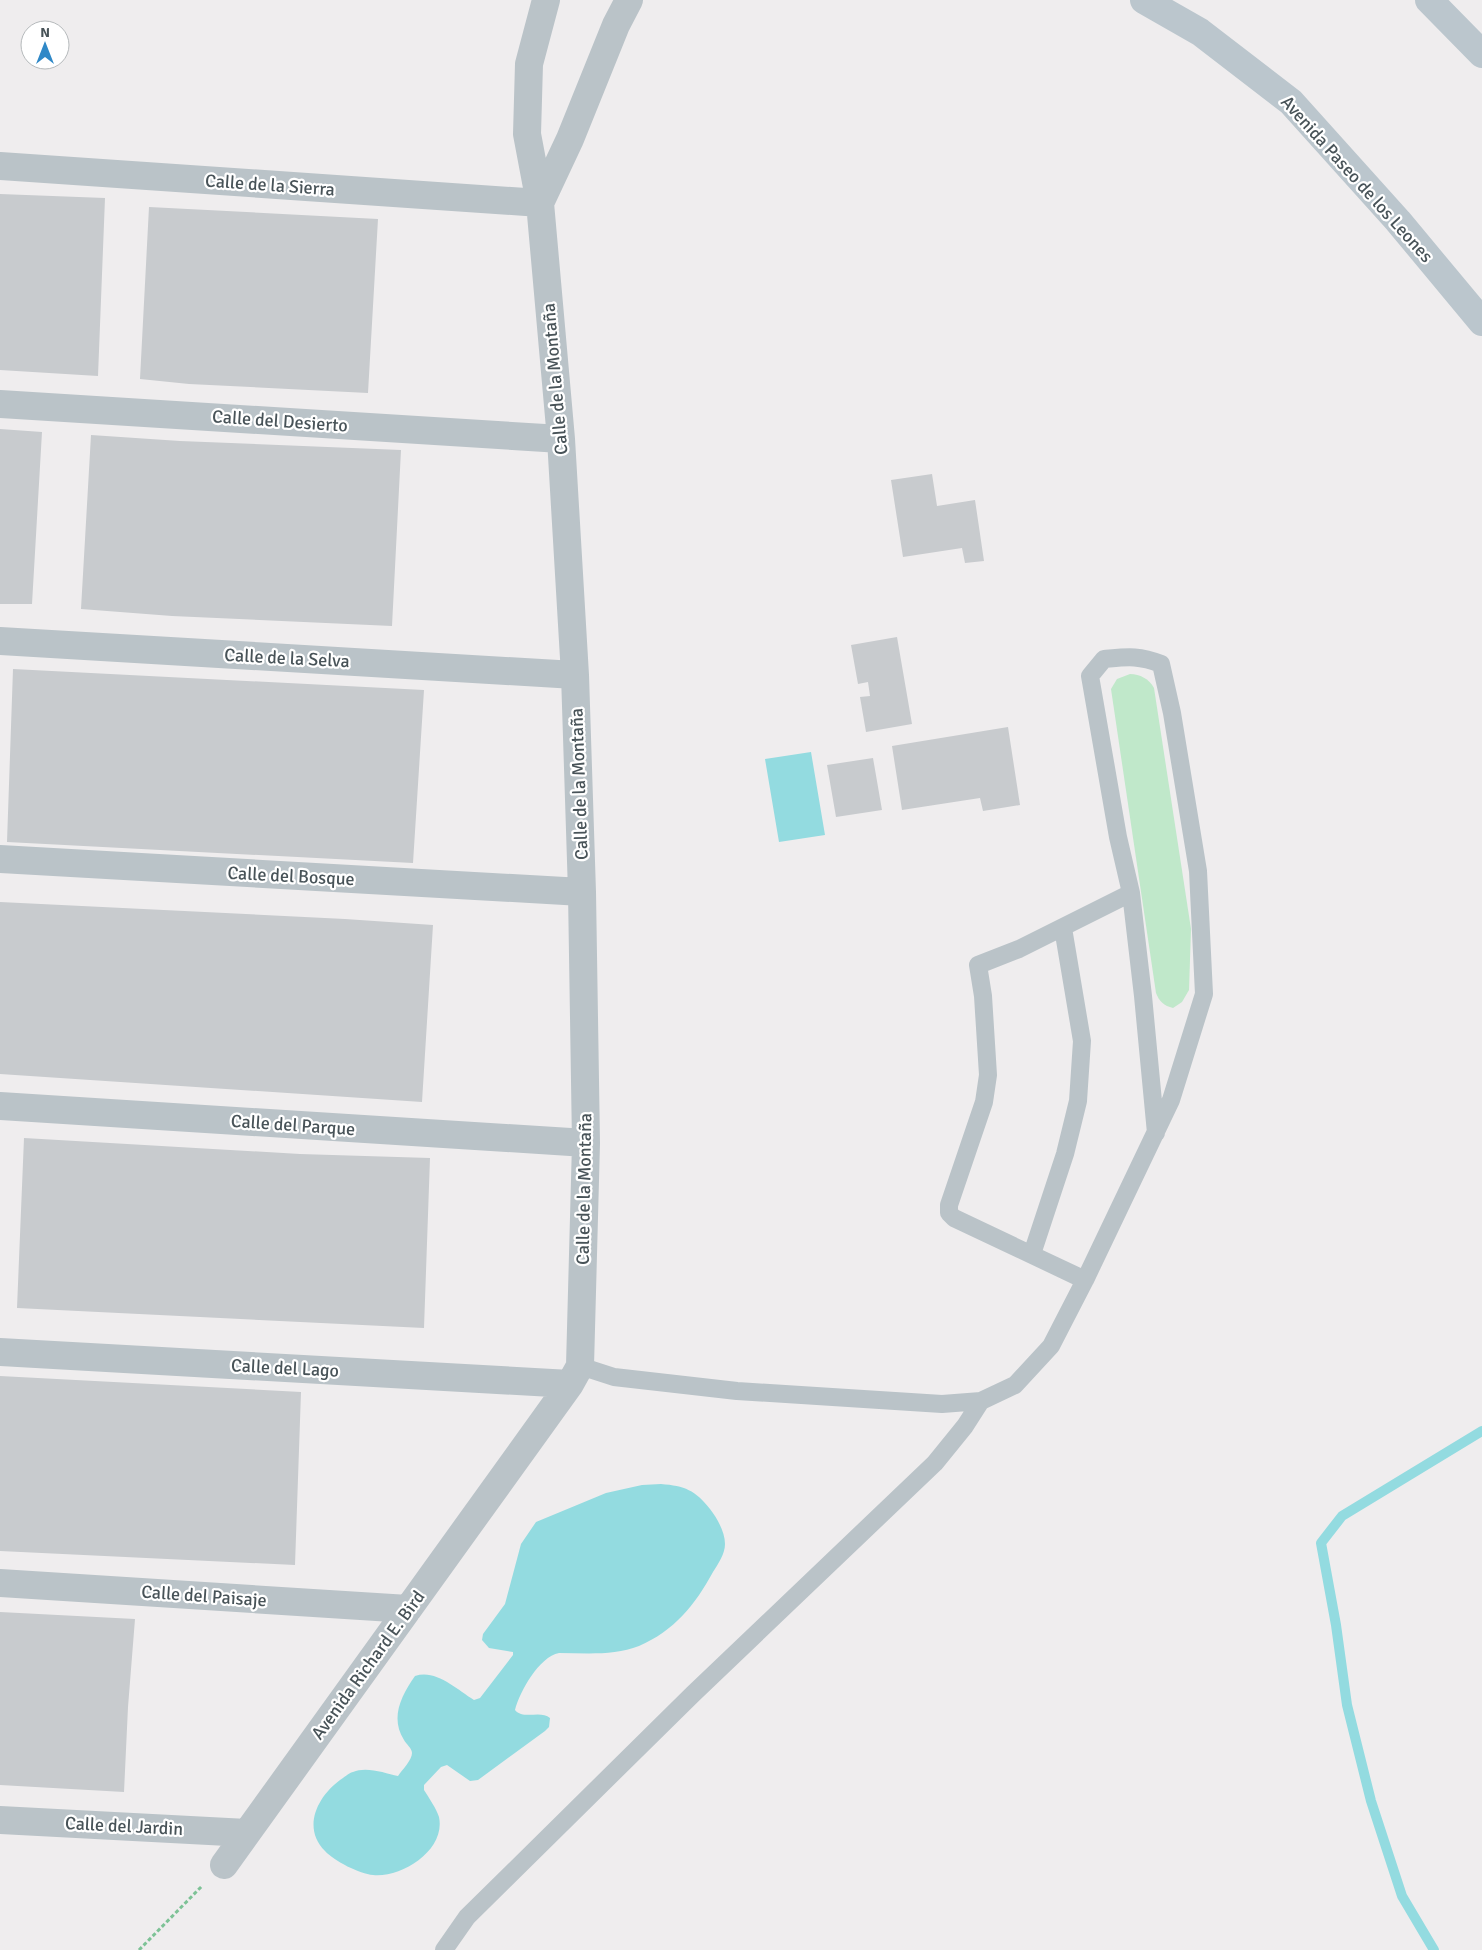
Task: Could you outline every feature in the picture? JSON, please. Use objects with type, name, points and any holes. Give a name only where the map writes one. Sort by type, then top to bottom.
[{"type":"main road","name":"Avenida Paseo de los Leones","points":[[1144,0],[1200,32],[1291,102],[1398,221],[1482,322]]},
{"type":"main road","points":[[1429,0],[1482,54]]},
{"type":"street","name":"Calle de la Montaña","points":[[546,0],[529,64],[527,134],[540,203],[561,439],[575,675],[582,892],[586,1143],[575,1375]]},
{"type":"street","points":[[540,203],[570,139],[616,24],[629,0]]},
{"type":"street","name":"Calle de la Sierra","points":[[0,166],[540,203]]},
{"type":"street","name":"Calle del Desierto","points":[[0,404],[561,439]]},
{"type":"street","name":"Calle de la Selva","points":[[0,641],[575,675]]},
{"type":"street","name":"Calle del Bosque","points":[[0,860],[582,892]]},
{"type":"street","name":"Calle del Parque","points":[[0,1106],[586,1143]]},
{"type":"street","name":"Calle del Lago","points":[[0,1352],[575,1375]]},
{"type":"street","name":"Avenida Richard E. Bird","points":[[224,1865],[575,1375]]},
{"type":"street","name":"Calle del Paisaje","points":[[0,1583],[408,1609]]},
{"type":"street","name":"Calle del Jardin","points":[[0,1820],[248,1832]]},
{"type":"lane","points":[[575,1375],[614,1377],[738,1391],[942,1404],[981,1401],[1015,1385],[1051,1346],[1085,1280],[1156,1133],[1171,1100],[1204,994],[1198,871],[1172,713],[1161,664],[1142,657],[1104,659],[1090,676],[1118,837],[1131,893],[1156,1133]]},
{"type":"lane","points":[[1085,1280],[954,1218],[949,1213],[949,1205],[984,1102],[988,1075],[983,996],[978,965],[1019,949],[1131,893]]},
{"type":"lane","points":[[1032,1254],[1065,1154],[1078,1101],[1082,1041],[1063,928]]},
{"type":"lane","points":[[444,1950],[467,1917],[693,1694],[934,1463],[965,1426],[981,1401]]},
{"type":"path","points":[[140,1950],[224,1865]]},
{"type":"green space","points":[[1130,674],[1144,678],[1154,688],[1191,929],[1189,990],[1182,1002],[1173,1008],[1162,1003],[1156,993],[1111,689],[1117,679]]},
{"type":"water","points":[[811,752],[825,835],[779,842],[765,759]]},
{"type":"water","points":[[661,1484],[689,1490],[699,1497],[715,1517],[725,1539],[724,1551],[719,1562],[691,1606],[663,1633],[639,1646],[620,1651],[599,1653],[559,1653],[544,1661],[531,1676],[515,1710],[518,1713],[542,1715],[550,1718],[549,1727],[478,1780],[470,1781],[447,1765],[441,1767],[424,1785],[424,1790],[439,1817],[439,1829],[436,1840],[420,1860],[397,1872],[373,1875],[354,1870],[329,1855],[318,1842],[314,1833],[315,1813],[325,1795],[349,1773],[358,1770],[376,1771],[398,1776],[412,1756],[412,1751],[400,1732],[398,1715],[405,1691],[415,1676],[431,1675],[446,1681],[474,1700],[480,1698],[513,1655],[513,1652],[489,1648],[482,1640],[483,1634],[505,1604],[521,1544],[536,1522],[606,1493],[642,1485]]},
{"type":"building","points":[[0,194],[105,198],[98,376],[0,370]]},
{"type":"building","points":[[149,207],[378,219],[368,393],[189,384],[140,379]]},
{"type":"building","points":[[0,429],[42,432],[32,604],[0,604]]},
{"type":"building","points":[[91,435],[180,441],[401,450],[392,626],[172,616],[81,609]]},
{"type":"building","points":[[932,474],[937,506],[975,500],[984,561],[965,563],[962,548],[903,557],[891,480]]},
{"type":"building","points":[[897,637],[912,724],[866,732],[860,697],[870,696],[868,682],[858,684],[851,645]]},
{"type":"building","points":[[13,669],[424,690],[413,863],[7,842]]},
{"type":"building","points":[[1008,727],[1020,805],[983,811],[980,798],[902,810],[892,746]]},
{"type":"building","points":[[873,758],[882,810],[836,817],[827,765]]},
{"type":"building","points":[[0,902],[433,925],[422,1102],[0,1074]]},
{"type":"building","points":[[24,1138],[300,1154],[430,1158],[424,1328],[17,1308]]},
{"type":"building","points":[[0,1376],[301,1392],[295,1565],[0,1551]]},
{"type":"building","points":[[0,1612],[135,1619],[124,1792],[0,1785]]},
{"type":"waterway","points":[[1434,1950],[1402,1896],[1371,1801],[1347,1705],[1336,1625],[1321,1543],[1342,1516],[1482,1431]]}]
